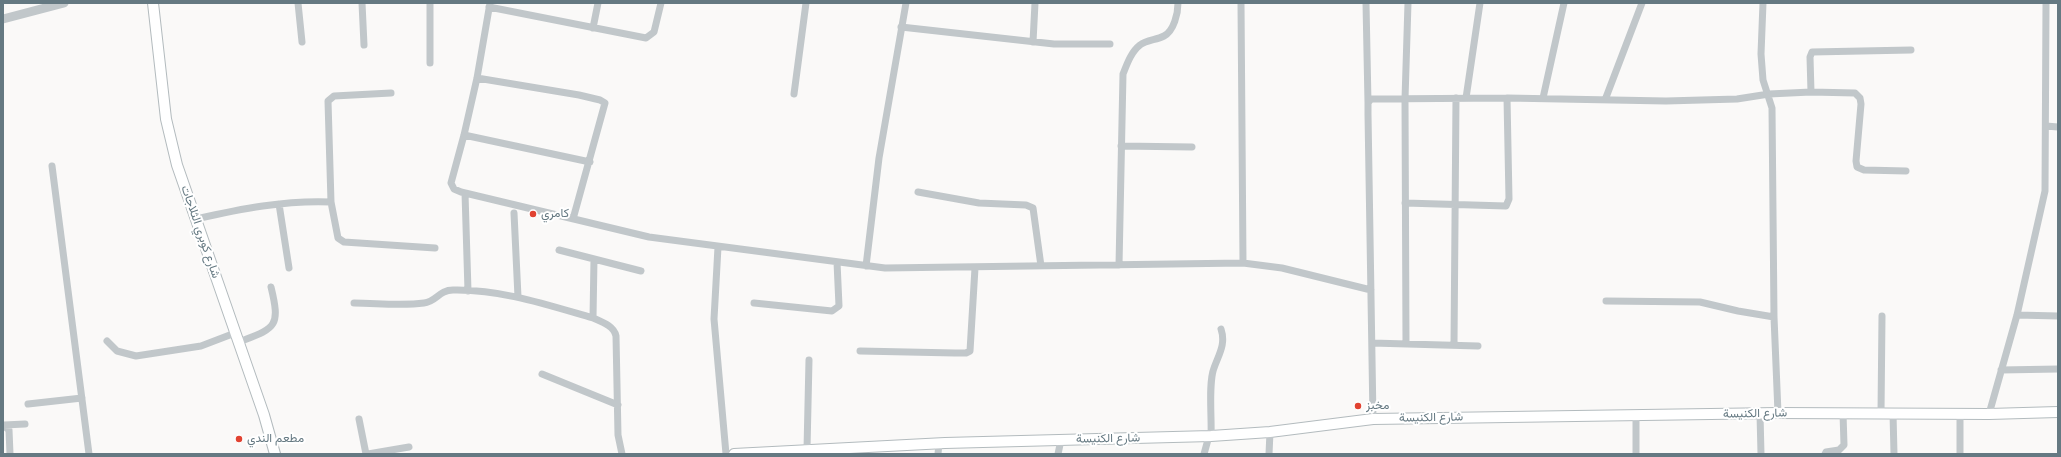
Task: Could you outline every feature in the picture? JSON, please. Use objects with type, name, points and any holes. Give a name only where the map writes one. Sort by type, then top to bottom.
[{"type":"main road","name":"شارع كوبري الثلاجات","points":[[153,3],[170,139],[264,415],[275,454]]},
{"type":"main road","name":"شارع الكنيسة","points":[[734,454],[807,449],[895,449],[939,443],[1210,436],[1270,432],[1372,419],[1778,413],[1990,414],[2058,412]]},
{"type":"street","points":[[3,19],[64,3]]},
{"type":"street","points":[[298,3],[302,42]]},
{"type":"street","points":[[362,3],[364,45]]},
{"type":"street","points":[[430,3],[430,63]]},
{"type":"street","points":[[593,28],[598,3]]},
{"type":"street","points":[[661,3],[654,32],[646,38],[490,5],[477,78],[451,183],[454,189],[465,193],[649,237],[718,248],[866,266],[885,268],[975,268],[1243,263],[1282,268],[1371,290]]},
{"type":"street","points":[[794,94],[806,3]]},
{"type":"street","points":[[866,266],[879,158],[906,3]]},
{"type":"street","points":[[1033,42],[1035,3]]},
{"type":"street","points":[[1119,265],[1120,146],[1123,74],[1135,50],[1142,44],[1165,36],[1171,28],[1178,10],[1178,3]]},
{"type":"street","points":[[1241,3],[1243,263]]},
{"type":"street","points":[[1366,3],[1372,419]]},
{"type":"street","points":[[1406,344],[1405,99],[1408,3]]},
{"type":"street","points":[[1466,98],[1480,3]]},
{"type":"street","points":[[1543,98],[1564,3]]},
{"type":"street","points":[[1605,100],[1642,3]]},
{"type":"street","points":[[1763,3],[1761,54],[1763,80],[1769,94],[1772,108],[1774,317],[1778,413]]},
{"type":"street","points":[[1990,414],[2001,370],[2018,315],[2045,191],[2046,3]]},
{"type":"street","points":[[901,27],[1068,45],[1110,44]]},
{"type":"street","points":[[1811,92],[1810,57],[1812,52],[1911,50]]},
{"type":"street","points":[[477,78],[579,95],[600,100],[605,104],[573,219]]},
{"type":"street","points":[[1368,103],[1371,99],[1737,99],[1769,94],[1811,92],[1855,93],[1860,98],[1861,104],[1856,161],[1858,168],[1864,170],[1906,171]]},
{"type":"street","points":[[391,93],[334,96],[328,101],[331,202],[336,232],[340,241],[435,248]]},
{"type":"street","points":[[1454,346],[1456,98]]},
{"type":"street","points":[[1405,203],[1502,207],[1508,203],[1507,98]]},
{"type":"street","points":[[2046,126],[2058,127]]},
{"type":"street","points":[[464,135],[590,162]]},
{"type":"street","points":[[1120,146],[1192,147]]},
{"type":"street","points":[[52,166],[89,454]]},
{"type":"street","points":[[918,192],[979,203],[1026,205],[1033,208],[1041,266]]},
{"type":"street","points":[[465,193],[468,291]]},
{"type":"street","points":[[196,219],[239,209],[279,204],[331,202]]},
{"type":"street","points":[[279,204],[289,268]]},
{"type":"street","points":[[514,213],[518,297]]},
{"type":"street","points":[[718,248],[714,319],[726,454]]},
{"type":"street","points":[[559,250],[641,271]]},
{"type":"street","points":[[593,318],[594,259]]},
{"type":"street","points":[[754,303],[832,311],[837,309],[839,302],[837,262]]},
{"type":"street","points":[[860,351],[955,353],[970,351],[975,268]]},
{"type":"street","points":[[107,340],[117,351],[136,356],[201,346],[266,331],[274,322],[277,309],[271,287]]},
{"type":"street","points":[[354,303],[426,303],[447,291],[468,291],[518,297],[593,318],[607,324],[615,333],[618,436],[622,454]]},
{"type":"street","points":[[1606,301],[1700,302],[1738,311],[1774,317]]},
{"type":"street","points":[[2018,315],[2058,316]]},
{"type":"street","points":[[1881,413],[1882,316]]},
{"type":"street","points":[[1204,454],[1210,436],[1212,380],[1214,368],[1222,351],[1223,337],[1221,329]]},
{"type":"street","points":[[1372,343],[1478,346]]},
{"type":"street","points":[[807,449],[809,360]]},
{"type":"street","points":[[2001,370],[2058,369]]},
{"type":"street","points":[[542,374],[618,405]]},
{"type":"street","points":[[28,404],[82,398]]},
{"type":"street","points":[[1825,454],[1826,452],[1839,450],[1844,445],[1843,413]]},
{"type":"street","points":[[1893,413],[1894,454]]},
{"type":"street","points":[[1960,413],[1960,454]]},
{"type":"street","points":[[1760,414],[1760,454]]},
{"type":"street","points":[[1636,416],[1636,454]]},
{"type":"street","points":[[358,419],[367,454],[409,448]]},
{"type":"street","points":[[4,425],[26,424]]},
{"type":"street","points":[[4,425],[9,430],[10,454]]},
{"type":"street","points":[[1269,454],[1270,432]]},
{"type":"street","points":[[1058,454],[1061,440]]},
{"type":"street","points":[[938,454],[939,443]]},
{"type":"place","name":"كامري","points":[[533,214]]},
{"type":"place","name":"مخبز","points":[[1358,406]]},
{"type":"place","name":"مطعم الندي","points":[[239,439]]}]
